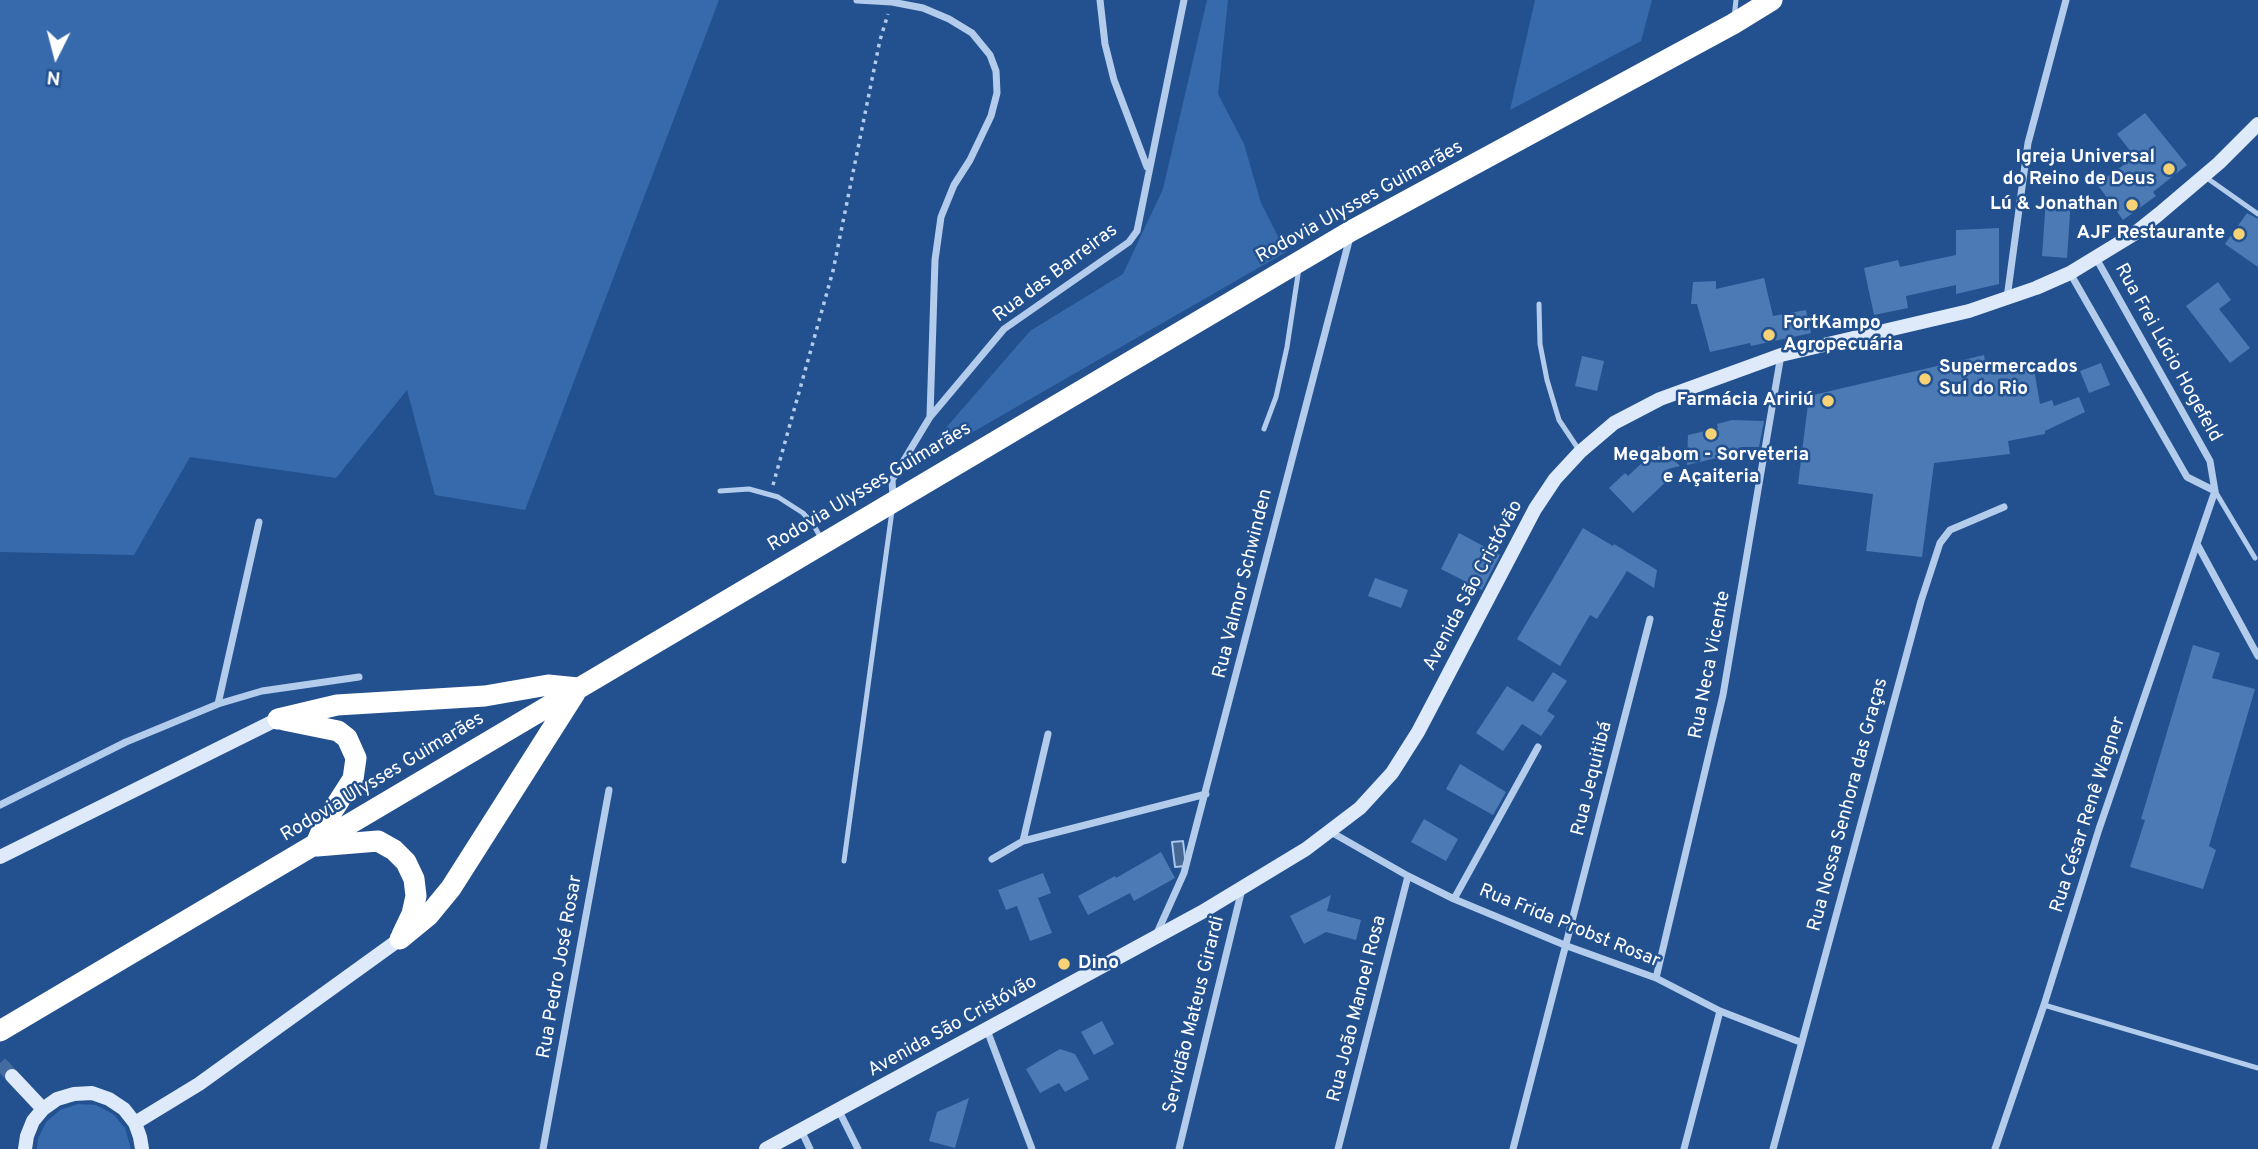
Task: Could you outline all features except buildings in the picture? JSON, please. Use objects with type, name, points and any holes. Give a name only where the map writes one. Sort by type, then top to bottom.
[{"type":"highway","name":"Rodovia Ulysses Guimarães","points":[[0,1031],[1300,261],[1733,24],[1772,0]]},
{"type":"highway","points":[[278,719],[337,705],[485,696],[548,685],[578,688],[451,888],[429,915],[400,939]]},
{"type":"highway","points":[[278,719],[338,731],[353,747],[356,758],[353,779],[326,821],[315,846],[378,841],[407,862],[414,879],[416,896],[412,914],[400,939]]},
{"type":"main road","name":"Avenida São Cristóvão","points":[[766,1149],[1154,940],[1242,889],[1331,832],[1360,808],[1392,774],[1419,732],[1535,509],[1555,479],[1580,452],[1614,423],[1660,399],[1781,355],[1969,311],[2007,299],[2070,273],[2134,234],[2204,176],[2258,124]]},
{"type":"main road","points":[[0,857],[278,719]]},
{"type":"main road","points":[[135,1123],[199,1084],[400,939]]},
{"type":"main road","points":[[12,1076],[43,1109]]},
{"type":"main road","points":[[25,1149],[30,1129],[43,1109],[57,1099],[92,1093],[116,1104],[135,1123],[142,1149]]},
{"type":"street","points":[[857,0],[892,2],[923,8],[949,19],[972,33],[989,55],[996,71],[997,93],[992,116],[954,185],[941,217],[935,260],[930,417]]},
{"type":"street","points":[[1100,0],[1105,44],[1114,80],[1148,169]]},
{"type":"street","name":"Rua das Barreiras","points":[[893,501],[892,480],[930,417],[1004,329],[1129,242],[1137,231],[1184,0]]},
{"type":"street","points":[[2007,299],[2028,143],[2066,0]]},
{"type":"street","name":"Rua Valmor Schwinden","points":[[1154,940],[1184,873],[1206,794],[1351,232]]},
{"type":"street","name":"Rua Frei Lúcio Hogefeld","points":[[2096,258],[2210,461],[2215,491]]},
{"type":"street","points":[[2070,273],[2187,477],[2215,491]]},
{"type":"street","name":"Rua Neca Vicente","points":[[1656,978],[1723,695],[1781,355]]},
{"type":"street","name":"Rua César Renê Wagner","points":[[1995,1149],[2099,829],[2215,491]]},
{"type":"street","name":"Rua Nossa Senhora das Graças","points":[[1773,1149],[1921,601],[1940,543],[1950,530],[2004,507]]},
{"type":"street","points":[[218,704],[259,522]]},
{"type":"street","points":[[2197,544],[2258,656]]},
{"type":"street","name":"Rua Jequitibá","points":[[1513,1149],[1650,619]]},
{"type":"street","points":[[0,805],[126,742],[218,704],[262,691],[359,677]]},
{"type":"street","points":[[1023,841],[1048,734]]},
{"type":"street","points":[[1454,899],[1538,747]]},
{"type":"street","name":"Rua Pedro José Rosar","points":[[543,1149],[609,790]]},
{"type":"street","points":[[992,859],[1023,841],[1206,794]]},
{"type":"street","name":"Rua Frida Probst Rosar","points":[[1331,832],[1454,899],[1567,946],[1656,978],[1720,1011],[1800,1042]]},
{"type":"street","name":"Rua João Manoel Rosa","points":[[1338,1149],[1408,876]]},
{"type":"street","name":"Servidão Mateus Girardi","points":[[1179,1149],[1242,889]]},
{"type":"street","points":[[1684,1149],[1720,1011]]},
{"type":"street","points":[[987,1030],[1032,1149]]},
{"type":"street","points":[[839,1111],[858,1149]]},
{"type":"street","points":[[801,1130],[810,1149]]},
{"type":"lane","points":[[1733,24],[1736,0]]},
{"type":"lane","points":[[2204,176],[2258,214]]},
{"type":"lane","points":[[1264,429],[1276,397],[1287,347],[1300,261]]},
{"type":"lane","points":[[1539,304],[1540,344],[1547,380],[1559,420],[1580,452]]},
{"type":"lane","points":[[720,491],[749,489],[771,494],[791,504],[813,524],[823,543]]},
{"type":"lane","points":[[2215,491],[2255,558]]},
{"type":"lane","points":[[844,862],[893,501]]},
{"type":"lane","points":[[2044,1005],[2258,1068]]},
{"type":"path","points":[[771,494],[833,271],[880,40],[892,2]]},
{"type":"shaded area","points":[[0,0],[719,0],[525,510],[435,495],[407,390],[336,478],[190,457],[134,555],[0,552]]},
{"type":"shaded area","points":[[1207,0],[1228,0],[1218,94],[1244,144],[1261,203],[1286,252],[912,467],[1030,331],[1123,274],[1163,189]]},
{"type":"shaded area","points":[[1535,0],[1652,0],[1641,41],[1510,110]]},
{"type":"shaded area","points":[[1183,841],[1186,866],[1175,867],[1172,842]]},
{"type":"shaded area","points":[[78,1104],[96,1105],[113,1114],[125,1128],[131,1149],[37,1149],[38,1139],[46,1122],[60,1110]]},
{"type":"tunnel","points":[[0,1063],[12,1076]]},
{"type":"place","name":"Igreja Universal do Reino de Deus","points":[[2169,169]]},
{"type":"place","name":"Lú & Jonathan","points":[[2132,205]]},
{"type":"place","name":"AJF Restaurante","points":[[2239,234]]},
{"type":"place","name":"FortKampo Agropecuária","points":[[1769,335]]},
{"type":"place","name":"Supermercados Sul do Rio","points":[[1925,379]]},
{"type":"place","name":"Farmácia Aririú","points":[[1828,401]]},
{"type":"place","name":"Megabom - Sorveteria e Açaiteria","points":[[1711,434]]},
{"type":"place","name":"Dino","points":[[1064,964]]}]
